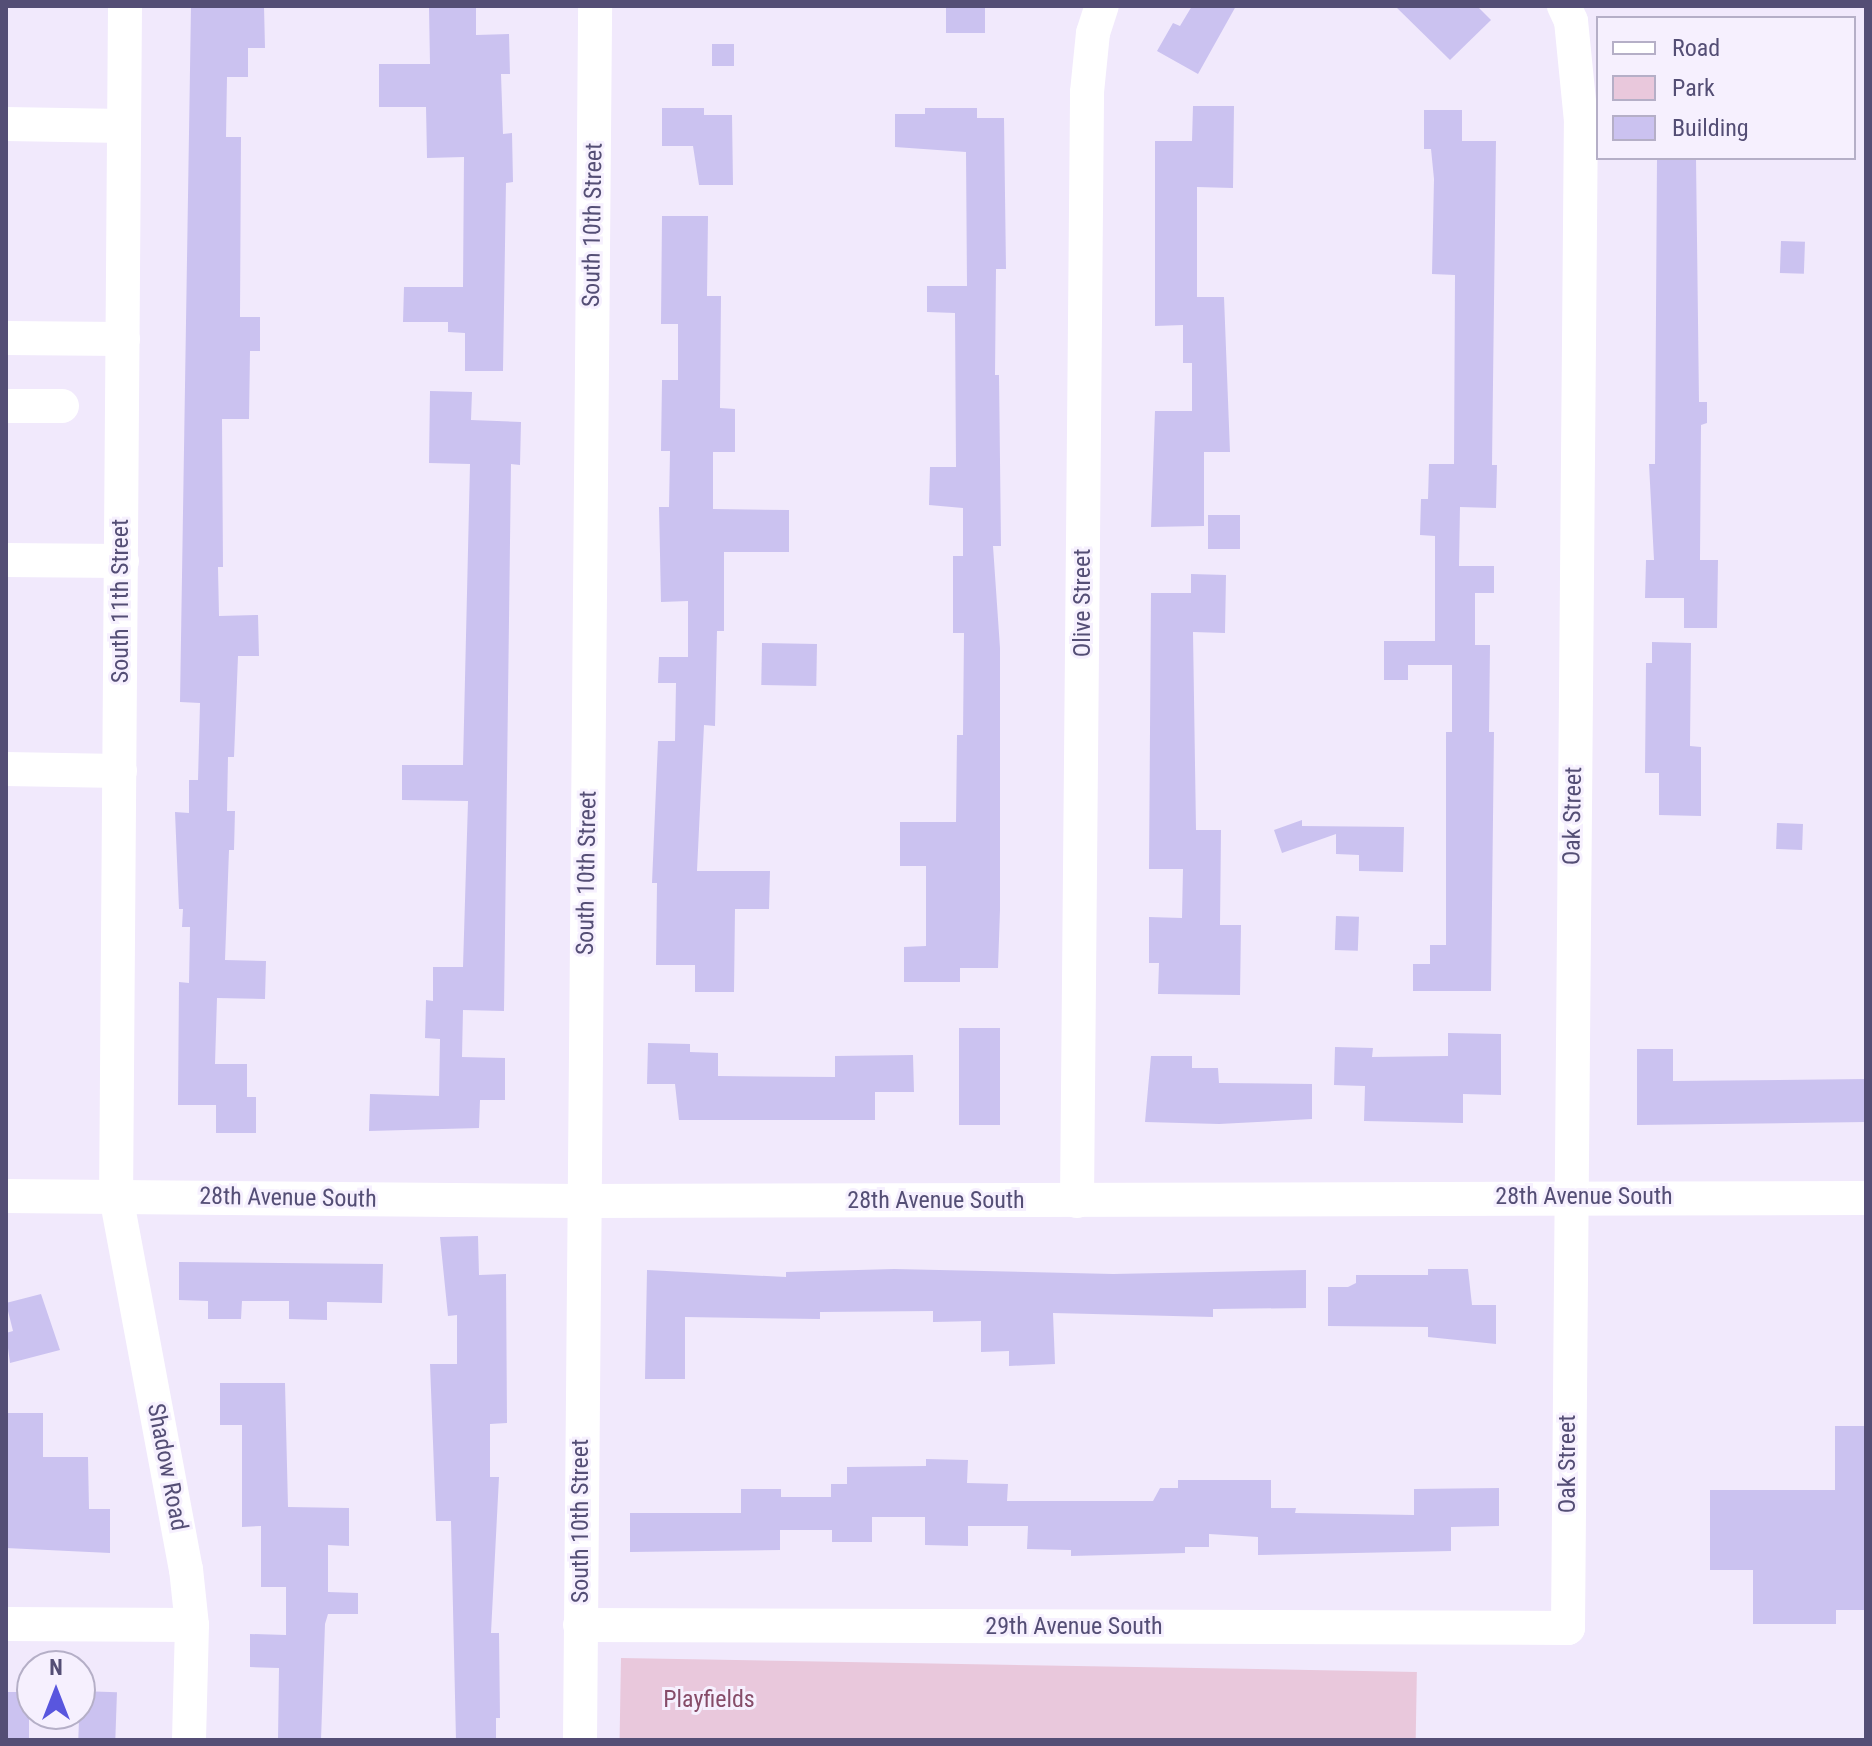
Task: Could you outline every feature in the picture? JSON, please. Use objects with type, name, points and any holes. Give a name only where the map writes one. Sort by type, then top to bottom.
[{"type":"street","name":"South 11th Street","points":[[116,1196],[125,6]]},
{"type":"street","name":"South 10th Street","points":[[580,1740],[595,6]]},
{"type":"street","name":"Olive Street","points":[[1077,1201],[1087,92],[1093,33],[1102,6]]},
{"type":"street","name":"Oak Street","points":[[1564,6],[1571,21],[1581,121],[1569,1196],[1568,1628]]},
{"type":"street","points":[[6,124],[124,126]]},
{"type":"street","points":[[6,338],[123,339]]},
{"type":"street","points":[[6,406],[62,406]]},
{"type":"street","points":[[6,560],[122,561]]},
{"type":"street","points":[[6,769],[120,771]]},
{"type":"street","name":"28th Avenue South","points":[[6,1196],[584,1201],[1077,1201],[1569,1196],[1866,1198]]},
{"type":"street","name":"Shadow Road","points":[[116,1196],[186,1569],[192,1625],[189,1740]]},
{"type":"street","points":[[6,1624],[192,1625]]},
{"type":"street","name":"29th Avenue South","points":[[580,1625],[1568,1628]]},
{"type":"green space","name":"Playfields","points":[[621,1658],[1417,1672],[1416,1740],[620,1740]]},
{"type":"building","points":[[191,6],[264,6],[265,48],[248,48],[248,77],[227,77],[226,137],[241,137],[240,317],[260,317],[260,351],[250,351],[249,419],[222,419],[223,567],[218,567],[219,616],[258,615],[259,656],[238,656],[234,757],[228,757],[227,811],[235,811],[234,850],[229,850],[225,960],[266,961],[265,999],[217,998],[215,1064],[247,1064],[247,1097],[256,1097],[256,1133],[216,1133],[216,1105],[178,1105],[179,982],[189,983],[190,927],[182,927],[183,909],[179,909],[175,812],[189,813],[189,780],[198,780],[200,703],[180,702]]},
{"type":"building","points":[[946,6],[985,6],[985,33],[946,33]]},
{"type":"building","points":[[1192,6],[1236,6],[1198,74],[1157,51],[1173,23],[1180,26]]},
{"type":"building","points":[[1395,6],[1477,6],[1491,20],[1450,60]]},
{"type":"building","points":[[429,8],[476,8],[476,35],[509,34],[510,74],[501,74],[503,134],[512,133],[513,182],[506,183],[503,371],[465,371],[465,333],[448,332],[448,322],[403,322],[404,287],[463,287],[464,157],[427,158],[426,107],[379,107],[379,64],[430,64]]},
{"type":"building","points":[[712,44],[734,44],[734,66],[712,66]]},
{"type":"building","points":[[1193,106],[1234,106],[1233,188],[1197,187],[1197,297],[1224,297],[1230,452],[1204,452],[1204,526],[1151,527],[1155,411],[1192,411],[1192,363],[1183,363],[1183,325],[1155,326],[1155,141],[1192,141]]},
{"type":"building","points":[[662,108],[704,108],[704,115],[732,115],[733,185],[699,185],[693,146],[662,146]]},
{"type":"building","points":[[925,108],[977,108],[977,118],[1004,118],[1006,269],[996,269],[995,375],[999,375],[1001,546],[993,546],[1000,648],[998,968],[960,968],[960,982],[904,982],[904,947],[926,946],[926,866],[900,866],[900,822],[956,822],[957,735],[963,735],[964,633],[953,633],[953,556],[963,556],[963,508],[929,505],[930,467],[956,467],[955,313],[927,312],[927,286],[967,286],[966,152],[895,147],[895,114],[925,114]]},
{"type":"building","points":[[1424,110],[1462,110],[1462,141],[1496,141],[1492,465],[1497,465],[1496,508],[1460,507],[1459,566],[1494,566],[1494,593],[1475,593],[1475,645],[1490,645],[1489,732],[1494,732],[1491,991],[1413,991],[1413,964],[1430,964],[1430,945],[1446,945],[1446,732],[1452,732],[1452,665],[1408,665],[1408,680],[1384,680],[1384,641],[1435,641],[1435,536],[1420,535],[1421,499],[1428,499],[1429,464],[1454,464],[1455,275],[1432,274],[1434,179],[1431,149],[1424,149]]},
{"type":"building","points":[[1657,160],[1696,160],[1699,402],[1707,402],[1707,423],[1701,425],[1700,560],[1718,560],[1717,628],[1684,628],[1684,598],[1645,598],[1646,560],[1654,560],[1649,464],[1655,464]]},
{"type":"building","points":[[662,216],[708,216],[707,296],[721,296],[720,408],[735,409],[735,452],[713,452],[713,509],[789,510],[789,552],[724,552],[724,631],[717,631],[715,726],[704,725],[697,871],[770,871],[769,909],[735,909],[734,992],[695,992],[695,965],[656,965],[657,883],[652,883],[658,741],[675,741],[676,683],[658,683],[659,657],[688,657],[688,601],[661,602],[659,507],[669,507],[670,451],[661,451],[662,380],[678,380],[678,324],[661,324]]},
{"type":"building","points":[[1781,241],[1805,242],[1804,274],[1780,273]]},
{"type":"building","points":[[430,391],[472,392],[471,420],[521,422],[520,465],[511,464],[504,1011],[463,1010],[462,1057],[505,1058],[505,1100],[480,1100],[479,1128],[369,1131],[370,1094],[439,1096],[440,1039],[425,1038],[426,1000],[433,1001],[433,967],[463,967],[468,801],[402,800],[402,765],[463,765],[470,464],[429,463]]},
{"type":"building","points":[[1208,515],[1240,515],[1240,549],[1208,549]]},
{"type":"building","points":[[1191,574],[1226,575],[1225,633],[1193,632],[1196,830],[1221,830],[1220,925],[1241,925],[1240,995],[1158,994],[1159,963],[1149,963],[1149,917],[1182,918],[1183,869],[1149,869],[1151,593],[1191,593]]},
{"type":"building","points":[[1652,642],[1691,643],[1690,746],[1701,747],[1701,816],[1659,815],[1659,773],[1645,773],[1646,663],[1652,663]]},
{"type":"building","points":[[762,643],[817,644],[816,686],[761,685]]},
{"type":"building","points":[[1302,820],[1302,826],[1404,827],[1403,872],[1359,871],[1359,855],[1336,854],[1336,834],[1282,853],[1274,830]]},
{"type":"building","points":[[1777,823],[1803,824],[1802,850],[1776,849]]},
{"type":"building","points":[[1336,916],[1359,917],[1358,951],[1335,950]]},
{"type":"building","points":[[959,1028],[1000,1028],[1000,1125],[959,1125]]},
{"type":"building","points":[[1448,1033],[1501,1034],[1501,1095],[1463,1094],[1463,1123],[1364,1121],[1365,1086],[1334,1085],[1335,1047],[1373,1048],[1372,1057],[1448,1056]]},
{"type":"building","points":[[648,1043],[690,1044],[690,1052],[718,1053],[718,1076],[835,1077],[835,1056],[913,1055],[914,1092],[875,1092],[875,1120],[679,1120],[675,1084],[647,1084]]},
{"type":"building","points":[[1637,1049],[1673,1049],[1673,1081],[1866,1079],[1866,1122],[1637,1125]]},
{"type":"building","points":[[1151,1056],[1192,1056],[1192,1068],[1218,1068],[1219,1083],[1312,1084],[1312,1119],[1219,1124],[1145,1122]]},
{"type":"building","points":[[478,1236],[479,1275],[506,1274],[507,1423],[490,1424],[490,1477],[499,1477],[491,1633],[499,1633],[500,1718],[496,1718],[496,1740],[456,1740],[451,1521],[436,1521],[430,1364],[457,1364],[457,1315],[448,1316],[440,1237]]},
{"type":"building","points":[[179,1262],[383,1264],[382,1303],[327,1302],[327,1320],[289,1319],[289,1301],[242,1301],[241,1319],[208,1319],[208,1301],[179,1300]]},
{"type":"building","points":[[894,1269],[1113,1274],[1306,1270],[1306,1308],[1213,1309],[1213,1317],[1053,1313],[1055,1364],[1009,1366],[1009,1351],[981,1352],[981,1321],[933,1322],[933,1311],[820,1312],[820,1319],[685,1317],[685,1379],[645,1379],[647,1270],[786,1277],[786,1272]]},
{"type":"building","points":[[1428,1269],[1468,1269],[1472,1305],[1496,1305],[1496,1344],[1428,1337],[1428,1327],[1328,1326],[1328,1287],[1348,1287],[1356,1283],[1356,1275],[1428,1275]]},
{"type":"building","points":[[41,1294],[60,1350],[10,1363],[6,1333],[13,1331],[6,1303]]},
{"type":"building","points":[[220,1383],[285,1383],[288,1507],[349,1508],[349,1546],[328,1545],[328,1592],[358,1593],[358,1614],[328,1614],[325,1624],[321,1740],[278,1740],[279,1668],[250,1667],[250,1634],[286,1635],[286,1587],[261,1587],[261,1526],[242,1527],[242,1425],[220,1425]]},
{"type":"building","points":[[6,1413],[43,1413],[43,1457],[88,1457],[89,1509],[110,1509],[110,1553],[6,1548]]},
{"type":"building","points":[[1835,1426],[1866,1426],[1866,1610],[1836,1610],[1836,1624],[1753,1624],[1753,1570],[1710,1570],[1710,1490],[1835,1490]]},
{"type":"building","points":[[926,1459],[968,1460],[967,1483],[1008,1484],[1007,1501],[1153,1501],[1160,1488],[1178,1488],[1178,1480],[1271,1480],[1271,1508],[1296,1508],[1295,1513],[1414,1515],[1414,1489],[1499,1488],[1499,1526],[1451,1527],[1451,1551],[1258,1555],[1258,1537],[1209,1534],[1209,1547],[1185,1547],[1185,1553],[1071,1556],[1071,1550],[1027,1549],[1028,1526],[968,1526],[968,1546],[925,1545],[925,1517],[872,1517],[872,1542],[832,1542],[832,1530],[780,1530],[780,1550],[630,1552],[630,1513],[741,1513],[741,1489],[781,1489],[781,1497],[831,1497],[831,1484],[847,1484],[847,1467],[926,1466]]},
{"type":"building","points":[[6,1692],[16,1692],[16,1730],[29,1730],[29,1740],[6,1740]]},
{"type":"building","points":[[96,1692],[117,1692],[115,1740],[78,1740],[79,1730],[96,1730]]}]
